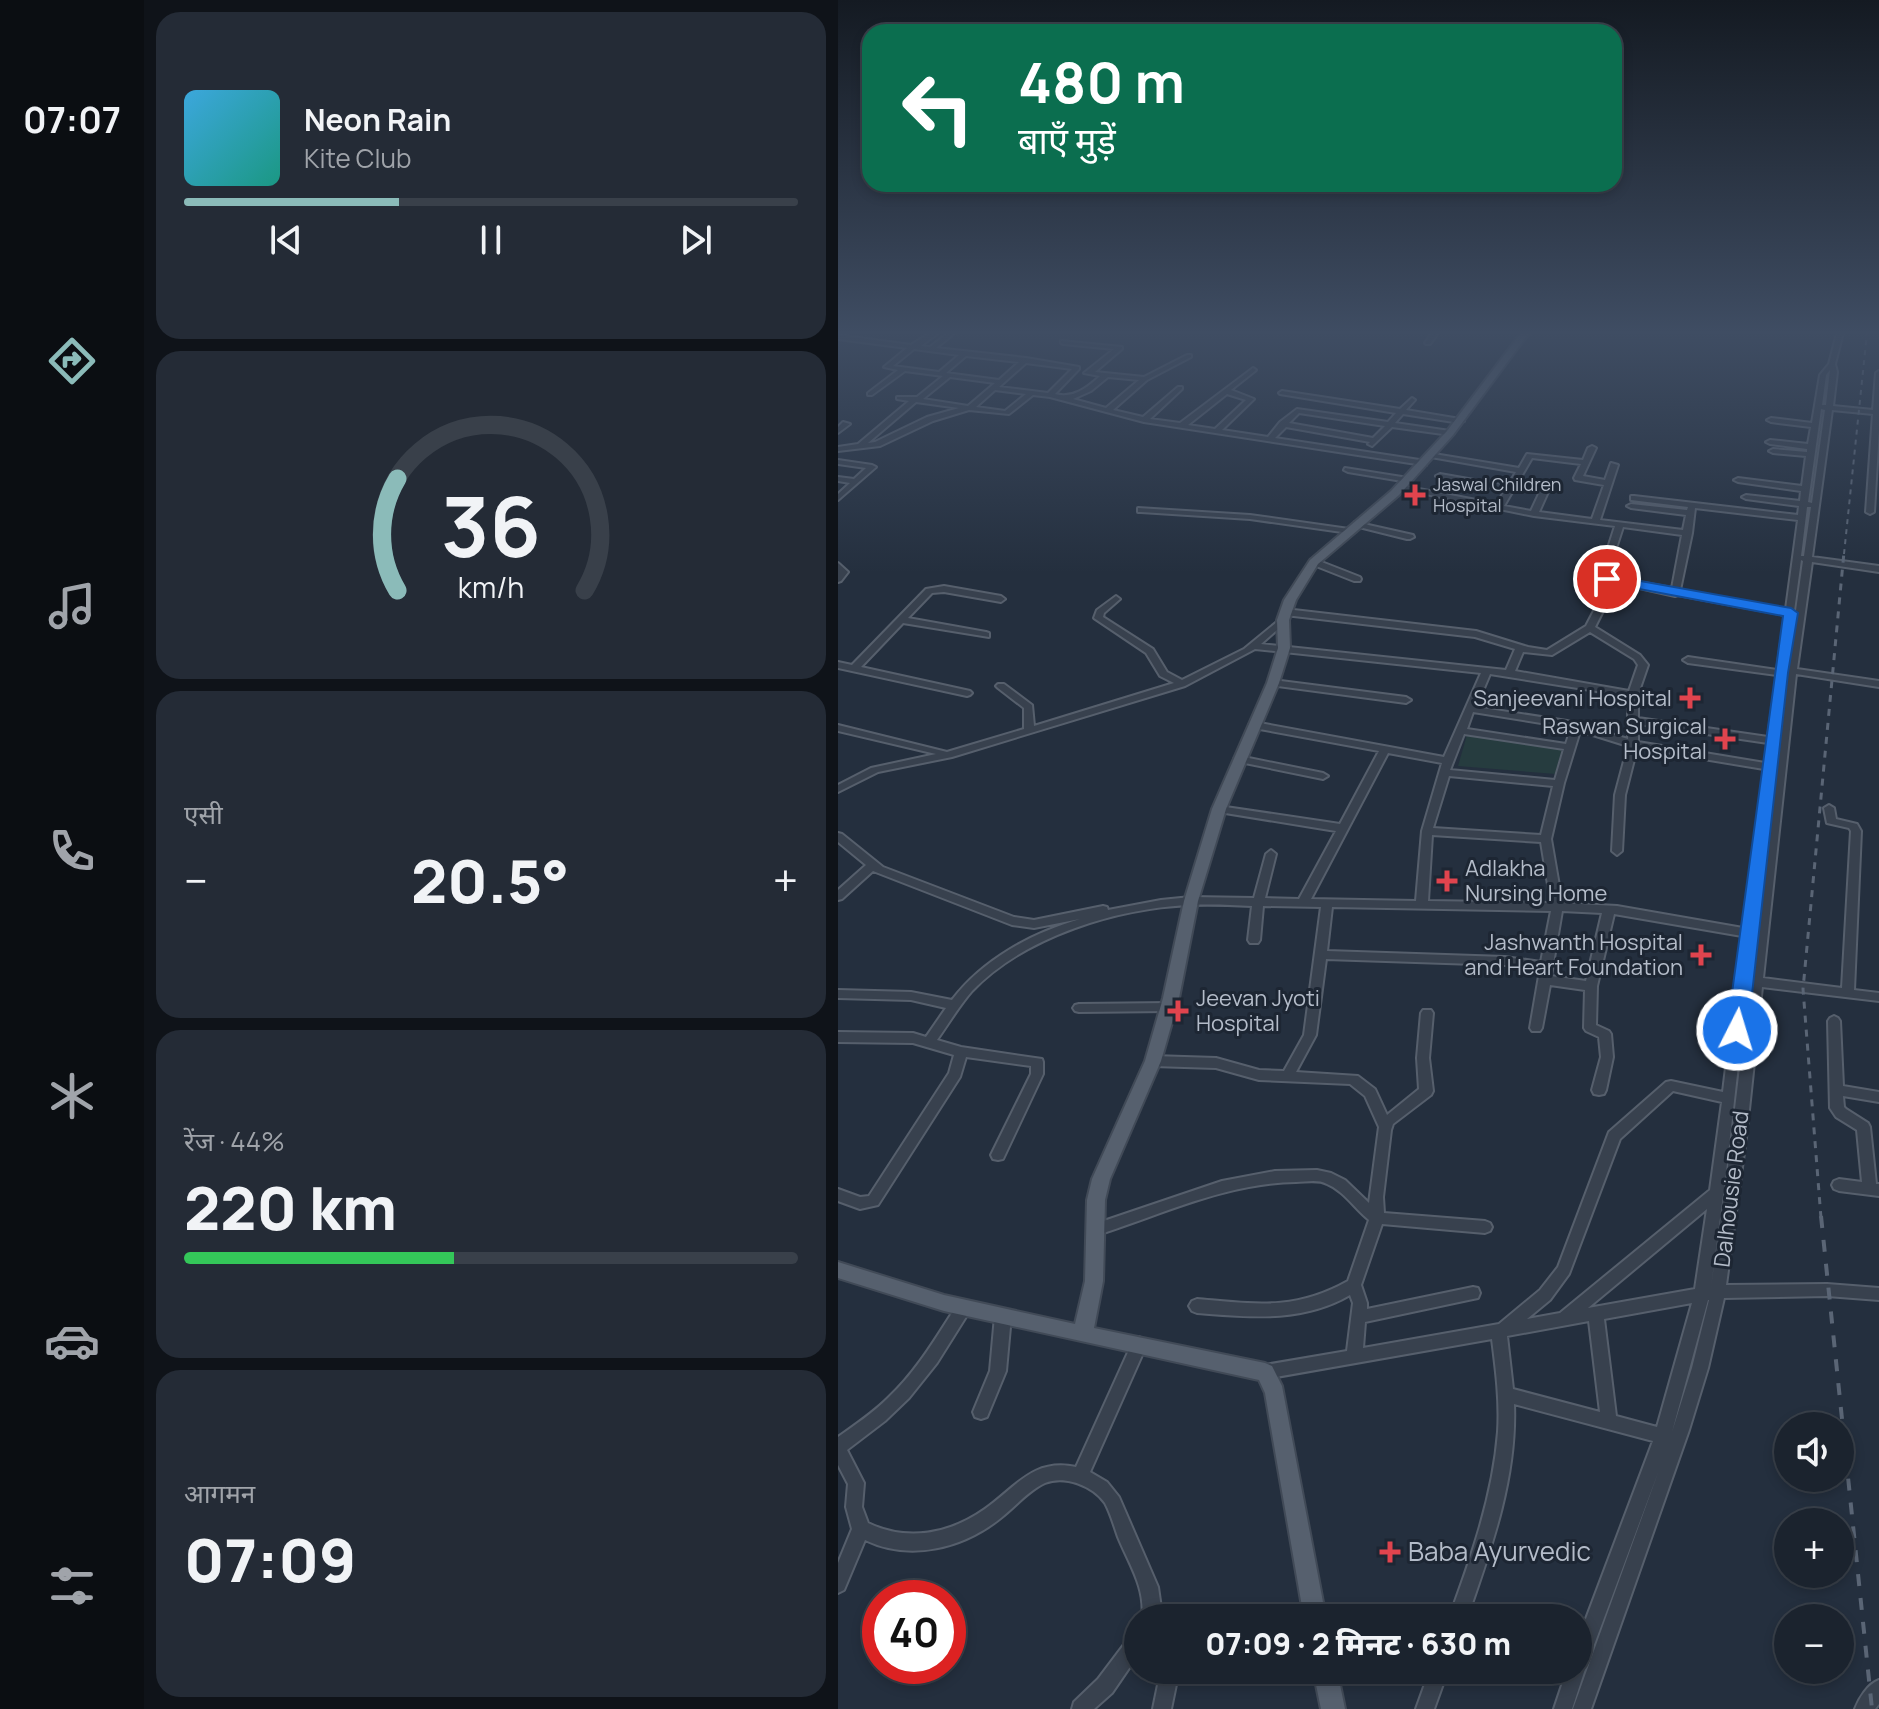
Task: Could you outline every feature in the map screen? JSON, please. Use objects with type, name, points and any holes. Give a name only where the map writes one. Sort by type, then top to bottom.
[{"type":"main road","points":[[1083,1334],[1094,1281],[1094,1230],[1101,1179],[1153,1061],[1169,1007],[1191,901],[1219,809],[1273,683],[1284,648],[1284,616],[1314,562],[1404,484],[1466,413]]},
{"type":"main road","points":[[838,1270],[964,1307],[1265,1372],[1275,1393],[1313,1604]]},
{"type":"main road","points":[[1328,1684],[1333,1709]]},
{"type":"street","points":[[861,445],[900,413]]},
{"type":"street","points":[[838,449],[877,444],[930,419],[951,413]]},
{"type":"street","points":[[1114,413],[1363,453],[1521,471]]},
{"type":"street","points":[[1144,420],[1152,413]]},
{"type":"street","points":[[1183,425],[1198,413]]},
{"type":"street","points":[[1217,431],[1236,413]]},
{"type":"street","points":[[1271,438],[1296,413]]},
{"type":"street","points":[[1310,413],[1390,425],[1455,427]]},
{"type":"street","points":[[1363,453],[1401,413]]},
{"type":"street","points":[[1405,413],[1455,427]]},
{"type":"street","name":"Dalhousie Road","points":[[1775,768],[1772,741],[1786,672],[1791,613],[1802,558],[1802,518],[1809,504],[1806,489],[1810,451],[1814,425],[1820,413]]},
{"type":"street","name":"Dalhousie Road","points":[[1582,1709],[1613,1592],[1710,1294],[1717,1194],[1729,1098],[1755,934],[1821,413]]},
{"type":"street","points":[[1870,512],[1877,452],[1877,413]]},
{"type":"street","points":[[1771,420],[1814,425]]},
{"type":"street","points":[[838,431],[846,424]]},
{"type":"street","points":[[1283,424],[1375,441]]},
{"type":"street","points":[[1772,446],[1810,451]]},
{"type":"street","points":[[1592,448],[1578,479],[1608,483]]},
{"type":"street","points":[[1499,507],[1534,454],[1585,462]]},
{"type":"street","points":[[838,462],[872,467],[838,498]]},
{"type":"street","points":[[1595,522],[1614,465]]},
{"type":"street","points":[[1348,470],[1534,514],[1688,533]]},
{"type":"street","points":[[1440,476],[1510,489]]},
{"type":"street","points":[[838,479],[856,482]]},
{"type":"street","points":[[1738,480],[1806,489]]},
{"type":"street","points":[[1534,514],[1548,483]]},
{"type":"street","points":[[1746,497],[1809,504]]},
{"type":"street","points":[[1633,502],[1802,518]]},
{"type":"street","points":[[1675,593],[1692,509]]},
{"type":"street","points":[[1141,510],[1250,517],[1410,537]]},
{"type":"street","points":[[1619,526],[1605,577],[1675,593],[1791,613]]},
{"type":"street","points":[[1802,558],[1879,569]]},
{"type":"street","points":[[1314,562],[1357,579]]},
{"type":"street","points":[[838,566],[844,572],[838,579]]},
{"type":"street","points":[[838,789],[885,767],[948,755],[1089,715],[1182,684],[1253,646],[1284,616],[1462,632],[1520,648],[1551,652],[1590,628],[1614,581]]},
{"type":"street","points":[[855,668],[932,589],[1001,599]]},
{"type":"street","points":[[1116,599],[1100,612],[1098,618],[1150,651],[1163,674],[1182,684]]},
{"type":"street","points":[[902,620],[986,635]]},
{"type":"street","points":[[1590,628],[1641,660],[1643,668],[1633,694],[1633,744],[1620,795],[1617,851]]},
{"type":"street","points":[[1253,646],[1509,673],[1633,694]]},
{"type":"street","points":[[1509,673],[1520,648]]},
{"type":"street","points":[[1688,660],[1879,683]]},
{"type":"street","points":[[838,665],[967,693]]},
{"type":"street","points":[[1422,903],[1427,831],[1448,761],[1486,671]]},
{"type":"street","points":[[1273,683],[1406,700]]},
{"type":"street","points":[[1001,686],[1029,707],[1029,730]]},
{"type":"street","points":[[1470,709],[1576,727],[1633,744],[1775,768]]},
{"type":"street","points":[[1633,720],[1772,741]]},
{"type":"street","points":[[1254,725],[1448,761]]},
{"type":"street","points":[[1536,1028],[1557,907],[1546,839],[1576,727]]},
{"type":"street","points":[[838,728],[948,755]]},
{"type":"street","points":[[1461,731],[1569,747]]},
{"type":"street","points":[[1303,903],[1385,750]]},
{"type":"street","points":[[1239,759],[1323,776]]},
{"type":"street","points":[[1444,773],[1559,783]]},
{"type":"street","points":[[1829,808],[1831,821],[1853,826],[1856,831],[1848,994]]},
{"type":"street","points":[[1219,809],[1341,828]]},
{"type":"street","points":[[1427,831],[1546,839]]},
{"type":"street","points":[[838,836],[872,866],[893,877],[1022,923],[1034,924],[1094,911],[1191,901],[1422,903],[1609,910],[1755,934]]},
{"type":"street","points":[[1254,940],[1258,903],[1271,854]]},
{"type":"street","points":[[838,896],[872,866]]},
{"type":"street","points":[[1287,1077],[1310,1035],[1327,904]]},
{"type":"street","points":[[930,1041],[983,975],[1038,940],[1120,910]]},
{"type":"street","points":[[1599,1090],[1607,1057],[1605,1034],[1590,1028],[1591,986],[1609,910]]},
{"type":"street","points":[[1321,955],[1505,961],[1591,986]]},
{"type":"street","points":[[1748,980],[1879,997]]},
{"type":"street","name":"Dalhousie Road","points":[[1592,1636],[1681,1430],[1700,1368],[1710,1294],[1733,1179],[1748,980]]},
{"type":"street","points":[[838,994],[911,996],[956,1005]]},
{"type":"street","points":[[1079,1008],[1169,1007]]},
{"type":"street","points":[[1385,1126],[1426,1091],[1423,1058],[1427,1013]]},
{"type":"street","points":[[1834,1021],[1838,1111],[1858,1121],[1864,1130],[1875,1189],[1839,1185]]},
{"type":"street","points":[[838,1037],[930,1041],[961,1052],[1030,1060],[1038,1065],[1037,1074],[998,1155]]},
{"type":"street","points":[[838,1195],[860,1203],[873,1201],[955,1074],[961,1052]]},
{"type":"street","points":[[1153,1061],[1216,1063],[1249,1073],[1287,1077],[1353,1079],[1370,1093],[1385,1126],[1376,1189],[1377,1218],[1354,1285],[1360,1303],[1354,1355]]},
{"type":"street","points":[[1499,1333],[1545,1295],[1564,1270],[1610,1145],[1623,1127],[1671,1086],[1729,1098]]},
{"type":"street","points":[[1836,1090],[1879,1097]]},
{"type":"street","points":[[1094,1230],[1137,1218],[1201,1191],[1248,1179],[1287,1175],[1326,1177],[1349,1191],[1377,1218],[1485,1227]]},
{"type":"street","points":[[1564,1319],[1733,1179]]},
{"type":"street","points":[[1197,1306],[1270,1311],[1302,1309],[1328,1302],[1354,1285]]},
{"type":"street","points":[[1265,1372],[1710,1294],[1827,1290],[1879,1294]]},
{"type":"street","points":[[1359,1317],[1473,1293]]},
{"type":"street","points":[[838,1584],[861,1529],[854,1507],[856,1483],[838,1448],[892,1405],[931,1359],[964,1307]]},
{"type":"street","points":[[1596,1313],[1609,1422]]},
{"type":"street","points":[[981,1412],[998,1371],[1003,1316]]},
{"type":"street","points":[[1462,1604],[1491,1514],[1504,1456],[1505,1394],[1499,1333]]},
{"type":"street","points":[[1080,1477],[1139,1344]]},
{"type":"street","points":[[1505,1394],[1663,1436]]},
{"type":"street","points":[[861,1529],[893,1543],[917,1545],[937,1541],[986,1518],[1042,1475],[1069,1474],[1099,1486],[1109,1496],[1151,1595],[1151,1604]]},
{"type":"street","points":[[1081,1709],[1105,1686],[1124,1660]]},
{"type":"street","points":[[1162,1709],[1167,1684]]},
{"type":"street","points":[[1425,1709],[1434,1684]]},
{"type":"street","name":"Dalhousie Road","points":[[1563,1709],[1571,1684]]},
{"type":"street","points":[[1864,1709],[1879,1689]]},
{"type":"green space","points":[[1467,735],[1562,748],[1556,774],[1458,766]]},
{"type":"railway","points":[[1844,554],[1859,413]]},
{"type":"railway","points":[[1821,1218],[1803,989],[1844,552]]},
{"type":"railway","points":[[1821,1216],[1872,1709]]},
{"type":"place","name":"Jaswal Children Hospital","points":[[1415,495]]},
{"type":"place","name":"Sanjeevani Hospital","points":[[1690,698]]},
{"type":"place","name":"Raswan Surgical Hospital","points":[[1725,739]]},
{"type":"place","name":"Adlakha Nursing Home","points":[[1447,881]]},
{"type":"place","name":"Jashwanth Hospital and Heart Foundation","points":[[1701,955]]},
{"type":"place","name":"Jeevan Jyoti Hospital","points":[[1178,1011]]},
{"type":"place","name":"Baba Ayurvedic","points":[[1390,1552]]},
{"type":"route","points":[[1607,579],[1791,613],[1780,673],[1737,1030]]}]
